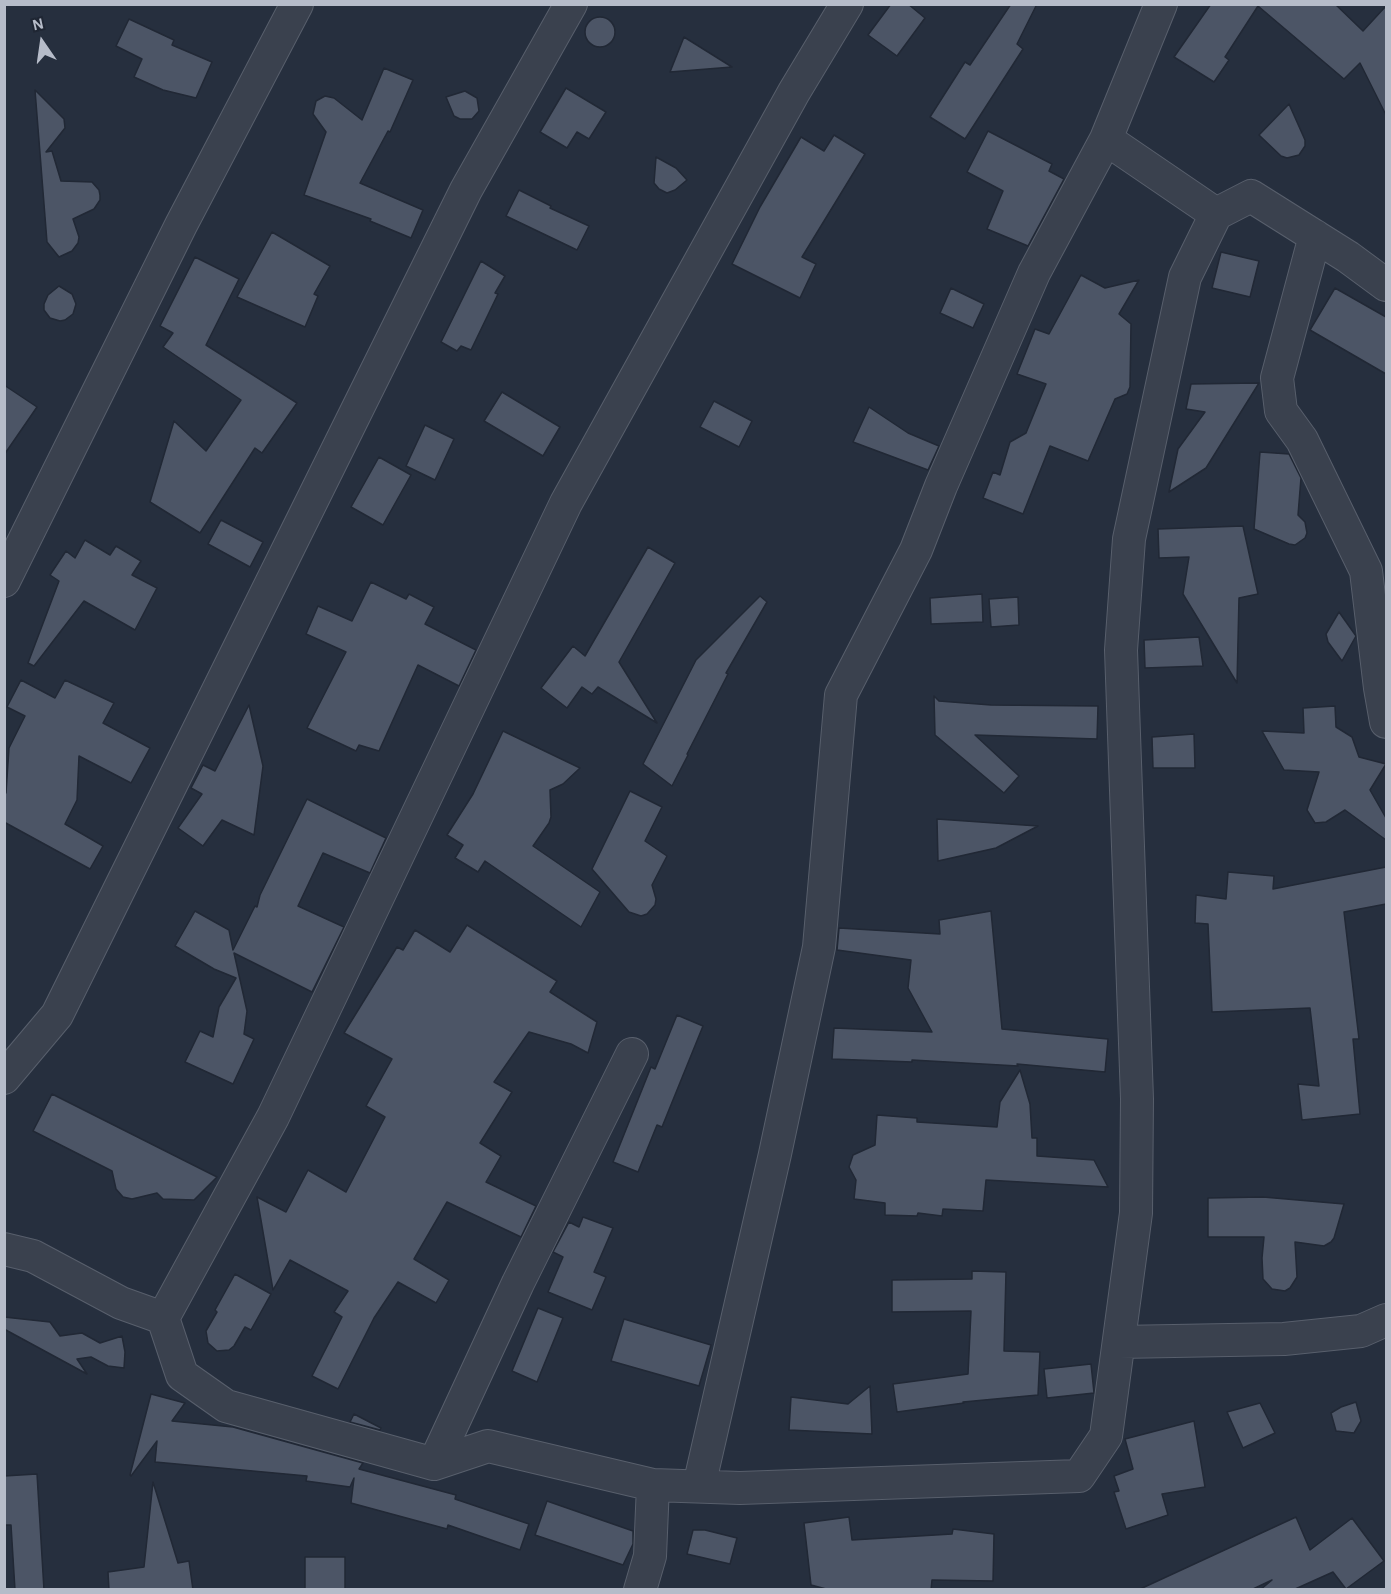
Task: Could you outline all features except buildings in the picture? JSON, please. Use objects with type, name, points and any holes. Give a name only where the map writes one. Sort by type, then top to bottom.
[{"type":"street","points":[[4,581],[182,225],[297,4]]},
{"type":"street","points":[[4,1078],[57,1015],[466,190],[571,4]]},
{"type":"street","points":[[847,4],[794,92],[566,503],[273,1118],[164,1318],[182,1375],[226,1406],[434,1464],[488,1446],[653,1485],[740,1488],[1079,1476],[1106,1436],[1136,1213],[1137,1100],[1121,650],[1129,539],[1185,277],[1216,214],[1251,196],[1315,236],[1386,285]]},
{"type":"street","points":[[699,1486],[775,1154],[819,947],[842,695],[916,550],[941,486],[1034,273],[1106,140],[1161,4]]},
{"type":"street","points":[[1106,140],[1216,214]]},
{"type":"street","points":[[1315,236],[1277,378],[1281,411],[1302,440],[1366,571],[1386,722]]},
{"type":"street","points":[[434,1464],[518,1283],[632,1054]]},
{"type":"street","points":[[5,1252],[33,1256],[121,1303],[164,1318]]},
{"type":"street","points":[[1119,1342],[1284,1339],[1361,1331],[1386,1320]]},
{"type":"street","points":[[640,1590],[650,1556],[653,1485]]}]
